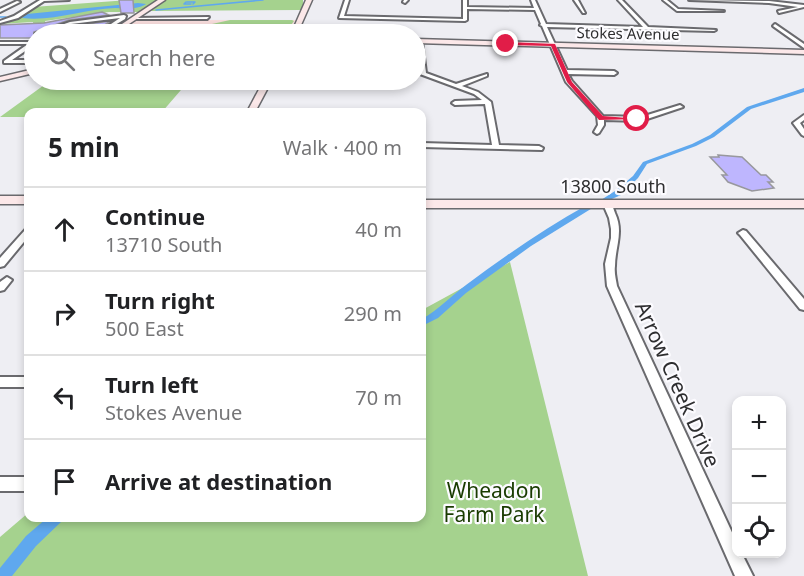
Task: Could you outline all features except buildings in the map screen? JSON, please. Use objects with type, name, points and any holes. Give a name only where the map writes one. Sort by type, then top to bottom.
[{"type":"street","points":[[0,22],[16,17],[42,0],[67,0]]},
{"type":"street","points":[[125,24],[162,0]]},
{"type":"street","points":[[347,0],[341,17],[465,20],[465,0]]},
{"type":"street","points":[[533,0],[564,72],[575,89],[601,118],[601,125],[597,132]]},
{"type":"street","points":[[576,0],[584,12]]},
{"type":"street","points":[[620,0],[646,27]]},
{"type":"street","points":[[665,0],[677,10],[722,11]]},
{"type":"street","points":[[691,0],[765,2],[804,6]]},
{"type":"street","points":[[298,24],[307,1]]},
{"type":"street","points":[[2,9],[18,2]]},
{"type":"street","points":[[779,12],[804,6]]},
{"type":"street","points":[[2,9],[12,8]]},
{"type":"street","points":[[465,8],[536,9]]},
{"type":"street","points":[[68,24],[124,16],[112,24]]},
{"type":"street","points":[[133,19],[207,18]]},
{"type":"street","points":[[542,25],[714,30],[705,22]]},
{"type":"street","points":[[775,25],[801,40],[804,46]]},
{"type":"street","points":[[0,41],[24,40]]},
{"type":"street","points":[[0,41],[24,40]]},
{"type":"street","name":"Stokes Avenue","points":[[426,41],[804,52]]},
{"type":"street","points":[[24,48],[6,62],[24,62]]},
{"type":"street","points":[[564,72],[614,73]]},
{"type":"street","points":[[0,79],[24,73]]},
{"type":"street","points":[[426,74],[480,94],[488,102],[496,147]]},
{"type":"street","points":[[456,86],[485,75]]},
{"type":"street","points":[[253,108],[263,90]]},
{"type":"street","points":[[455,103],[488,102]]},
{"type":"street","points":[[601,118],[640,119],[680,107]]},
{"type":"street","points":[[804,117],[796,123],[804,134]]},
{"type":"street","points":[[426,145],[539,148]]},
{"type":"street","points":[[0,200],[24,200]]},
{"type":"street","name":"13800 South","points":[[426,204],[804,204]]},
{"type":"street","name":"Arrow Creek Drive","points":[[607,204],[617,229],[608,264],[612,286],[744,576]]},
{"type":"street","points":[[743,233],[804,306]]},
{"type":"street","points":[[0,264],[24,237]]},
{"type":"street","points":[[0,382],[24,382]]},
{"type":"street","points":[[0,484],[24,484]]},
{"type":"shaded area","points":[[136,20],[296,20],[293,24],[131,24]]},
{"type":"green space","points":[[157,0],[141,12],[109,12],[45,21],[46,24],[33,24],[33,22],[0,24],[17,19],[33,7]]},
{"type":"green space","points":[[165,0],[303,0],[303,6],[301,10],[151,11]]},
{"type":"green space","points":[[230,20],[294,21],[292,24],[212,24]]},
{"type":"green space","points":[[37,90],[181,90],[165,108],[24,108],[24,117],[0,117]]},
{"type":"green space","name":"Wheadon Farm Park","points":[[510,262],[588,576],[0,576],[0,537],[24,516],[24,522],[426,522],[426,308]]},
{"type":"water","points":[[146,4],[135,8],[103,9],[45,18],[22,18],[27,14]]},
{"type":"waterway","points":[[156,10],[263,0]]},
{"type":"waterway","points":[[186,2],[184,4],[191,4]]},
{"type":"waterway","points":[[187,2],[195,2],[193,4]]},
{"type":"waterway","points":[[0,17],[6,17]]},
{"type":"waterway","points":[[605,200],[618,193],[636,177],[645,163],[712,136],[749,108],[804,90]]},
{"type":"waterway","points":[[426,321],[435,316],[463,291],[528,245],[590,207]]},
{"type":"waterway","points":[[3,576],[31,541],[52,522]]},
{"type":"route","points":[[506,44],[553,45],[569,82],[601,118],[637,119]]}]
